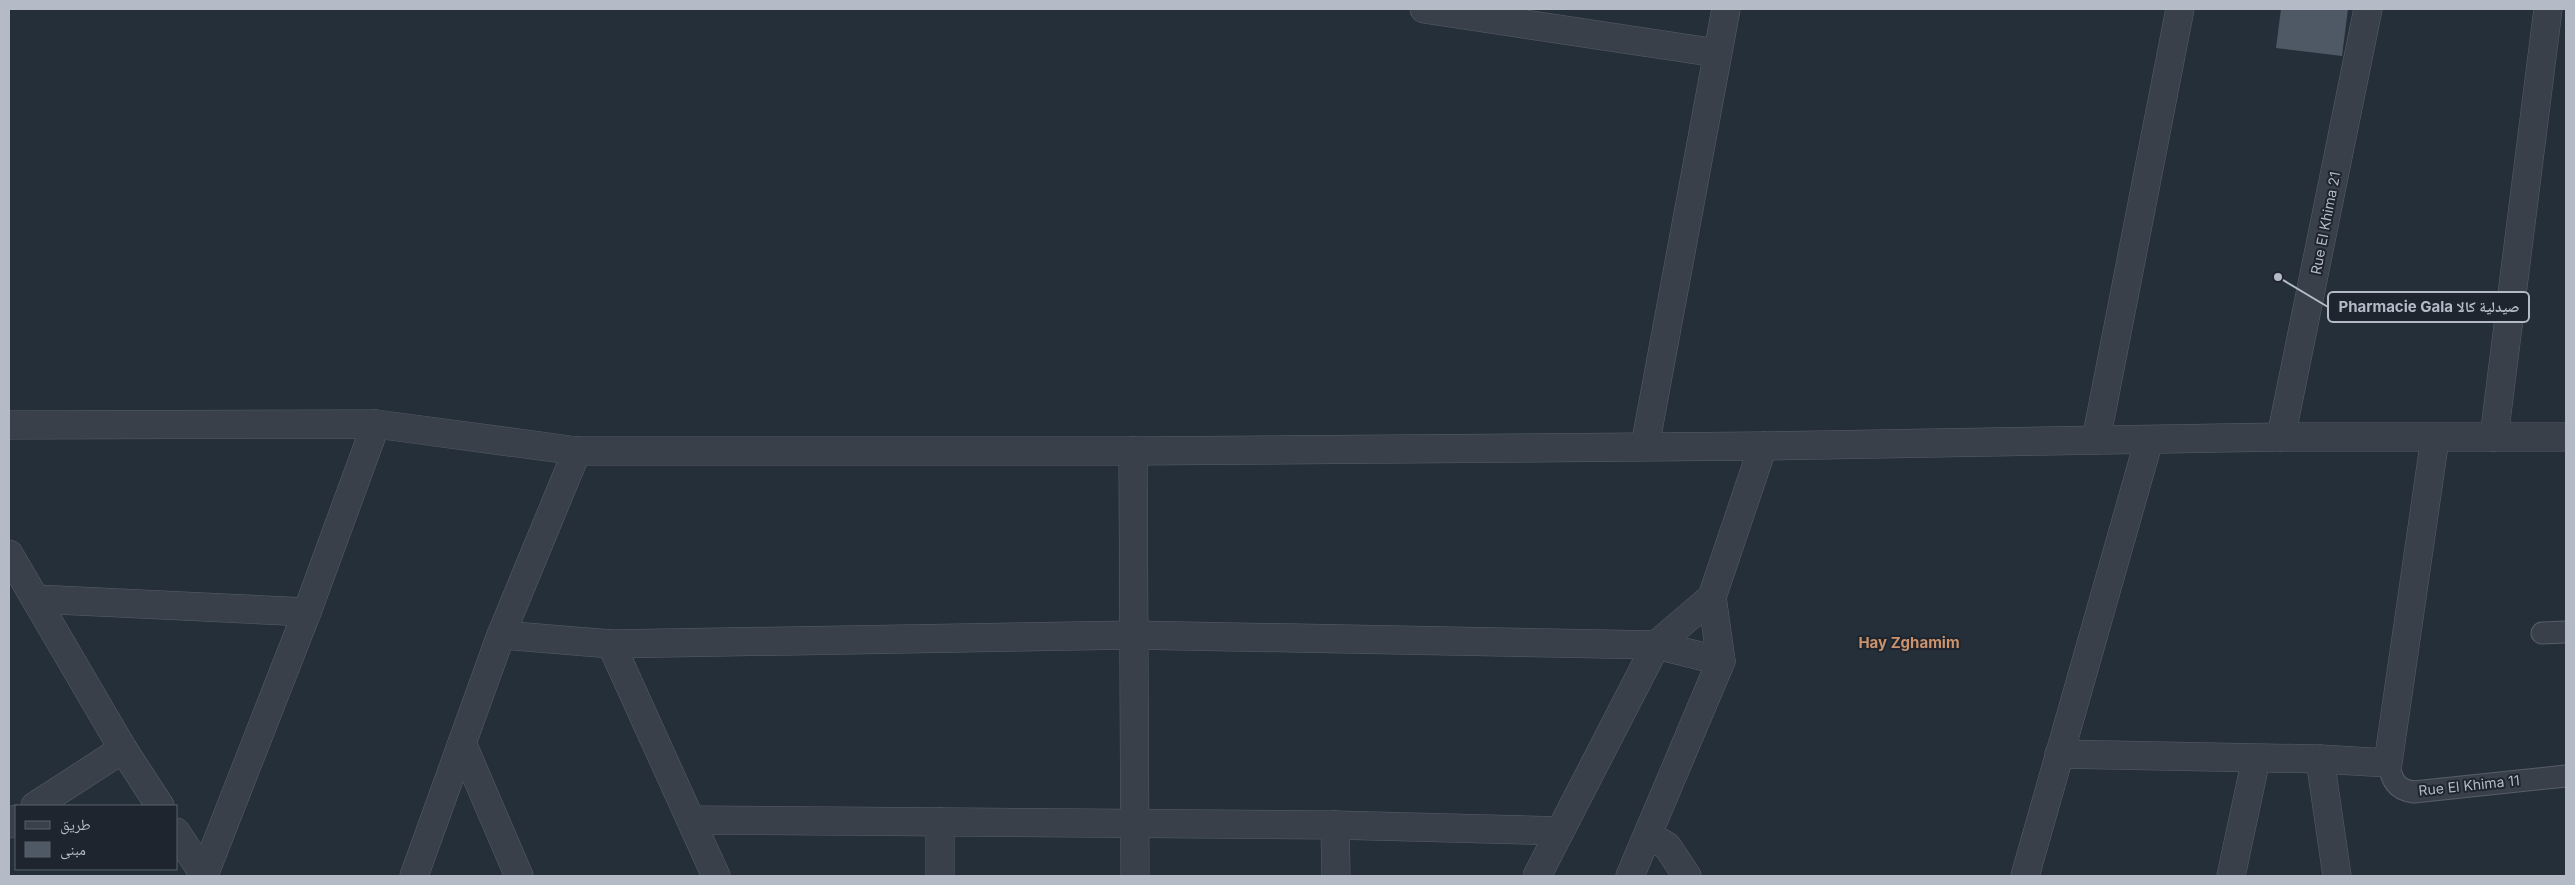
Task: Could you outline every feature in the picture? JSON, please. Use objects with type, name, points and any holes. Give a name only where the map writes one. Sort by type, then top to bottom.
[{"type":"street","points":[[1424,9],[1717,53]]},
{"type":"street","points":[[1645,446],[1726,9]]},
{"type":"street","points":[[2096,440],[2180,9]]},
{"type":"street","name":"Rue El Khima 21","points":[[2282,437],[2368,9]]},
{"type":"street","points":[[2494,437],[2548,9]]},
{"type":"street","points":[[9,425],[376,424],[577,451],[1133,451],[1763,446],[2282,437],[2566,437]]},
{"type":"street","points":[[204,876],[307,612],[376,424]]},
{"type":"street","points":[[2059,754],[2388,763],[2436,438]]},
{"type":"street","points":[[2025,876],[2150,440]]},
{"type":"street","points":[[1630,876],[1721,661],[1712,597],[1763,446]]},
{"type":"street","points":[[414,876],[501,635],[577,451]]},
{"type":"street","points":[[1133,451],[1135,876]]},
{"type":"street","points":[[9,554],[123,749],[159,805]]},
{"type":"street","points":[[1547,872],[1560,831],[1656,645],[1712,597]]},
{"type":"street","points":[[36,599],[307,612]]},
{"type":"street","points":[[501,635],[611,644],[1133,635],[1656,645],[1721,661]]},
{"type":"street","points":[[611,644],[716,876]]},
{"type":"street","points":[[462,743],[519,876]]},
{"type":"street","points":[[37,805],[123,749]]},
{"type":"street","points":[[2231,876],[2256,759]]},
{"type":"street","points":[[2320,760],[2337,876]]},
{"type":"street","points":[[691,820],[1335,825],[1560,831]]},
{"type":"street","points":[[940,822],[940,876]]},
{"type":"street","points":[[1335,825],[1336,876]]},
{"type":"street","points":[[178,835],[204,876]]},
{"type":"street","points":[[1648,835],[1667,846],[1687,876]]},
{"type":"lane","points":[[2542,633],[2566,632]]},
{"type":"lane","name":"Rue El Khima 11","points":[[2388,763],[2397,787],[2404,791],[2414,792],[2566,776]]},
{"type":"building","points":[[2281,9],[2348,9],[2342,56],[2276,48]]},
{"type":"place","name":"Pharmacie Gala صيدلية كالا","points":[[2278,277]]},
{"type":"district","name":"Hay Zghamim","points":[[1909,642]]}]
